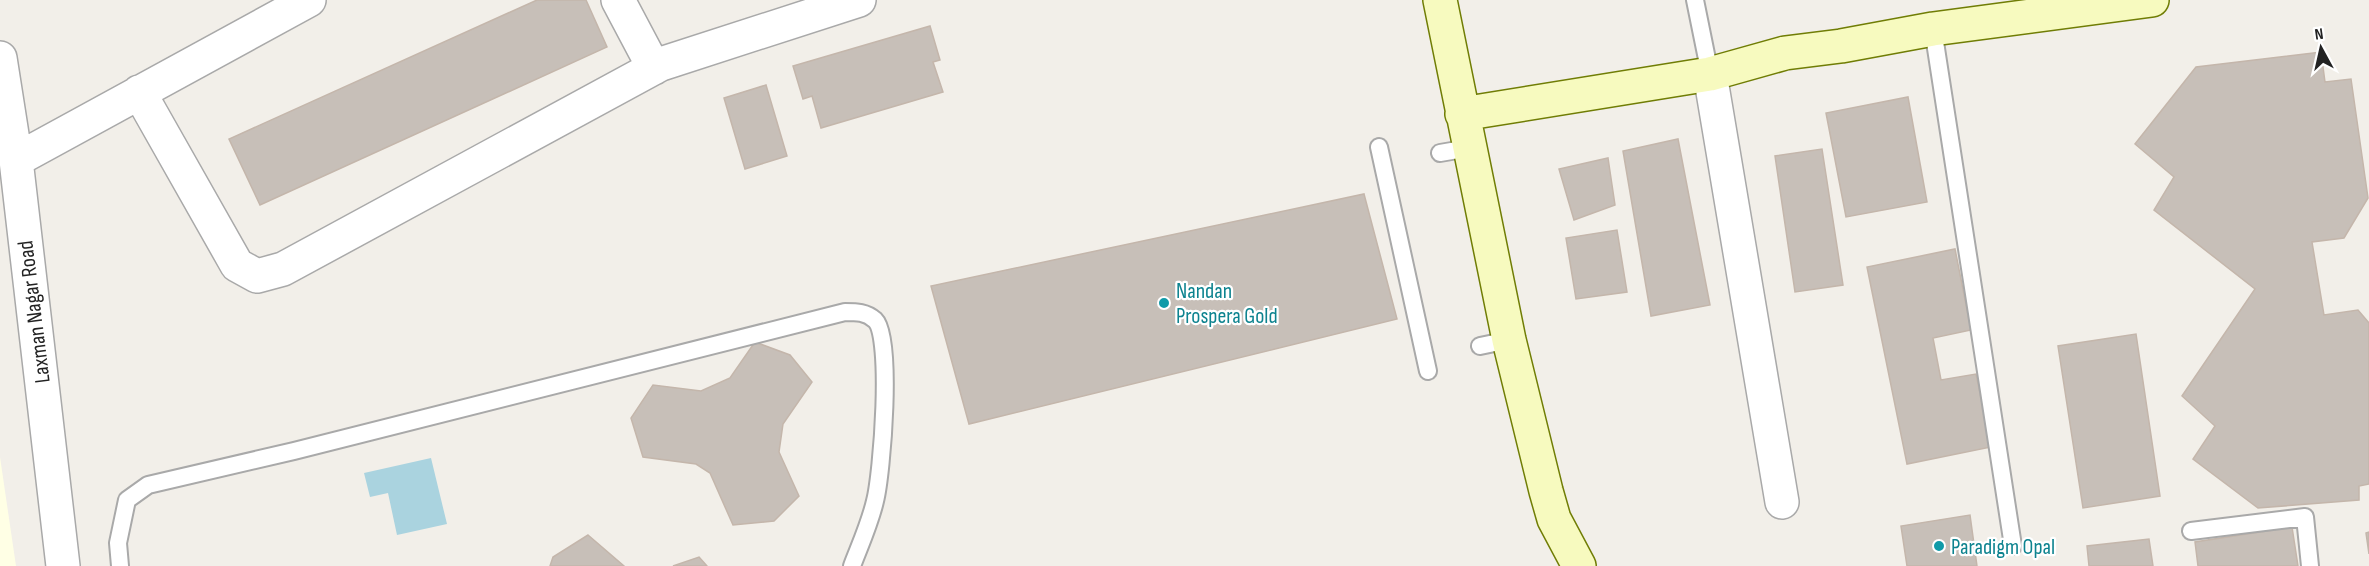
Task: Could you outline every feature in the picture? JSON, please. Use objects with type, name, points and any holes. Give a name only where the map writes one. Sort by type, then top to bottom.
[{"type":"street","points":[[16,160],[309,0]]},
{"type":"street","points":[[618,0],[654,68]]},
{"type":"street","points":[[139,92],[237,265],[256,276],[283,268],[669,61],[859,0]]},
{"type":"street","points":[[1440,0],[1462,114],[1455,151],[1495,343],[1551,510],[1579,566]]},
{"type":"street","points":[[1462,114],[1710,74],[1785,53],[1841,46],[1933,28],[2152,0]]},
{"type":"street","name":"Laxman Nagar Road","points":[[0,58],[16,160],[63,566]]},
{"type":"street","points":[[1710,74],[1782,502]]},
{"type":"lane","points":[[1695,0],[1710,74]]},
{"type":"lane","points":[[1933,28],[2013,546]]},
{"type":"lane","points":[[1379,147],[1428,371]]},
{"type":"lane","points":[[120,566],[118,543],[127,500],[148,485],[306,448],[834,315],[863,312],[877,321],[884,339],[884,443],[875,503],[852,566]]},
{"type":"lane","points":[[2192,531],[2305,517],[2310,566]]},
{"type":"shaded area","points":[[0,457],[16,566],[0,566]]},
{"type":"water","points":[[431,458],[447,524],[397,535],[388,493],[370,497],[364,473]]},
{"type":"building","points":[[537,0],[586,0],[607,47],[260,205],[229,139]]},
{"type":"building","points":[[930,26],[940,60],[933,62],[943,92],[821,128],[812,96],[803,99],[793,66]]},
{"type":"building","points":[[2321,52],[2325,82],[2351,79],[2368,198],[2344,238],[2312,242],[2324,315],[2358,310],[2369,323],[2369,484],[2359,486],[2359,500],[2258,508],[2193,459],[2215,426],[2182,396],[2255,289],[2154,210],[2174,177],[2135,144],[2196,67]]},
{"type":"building","points":[[766,85],[787,156],[745,169],[724,98]]},
{"type":"building","points":[[1908,97],[1927,202],[1846,217],[1826,113]]},
{"type":"building","points":[[1678,139],[1710,305],[1651,316],[1623,151]]},
{"type":"building","points":[[1822,149],[1843,285],[1795,292],[1775,156]]},
{"type":"building","points":[[1608,158],[1615,205],[1574,220],[1559,169]]},
{"type":"building","name":"Nandan Prospera Gold","points":[[1364,194],[1397,319],[969,424],[931,286]]},
{"type":"building","points":[[1617,230],[1627,292],[1576,299],[1566,238]]},
{"type":"building","points":[[1955,249],[1971,330],[1933,338],[1941,380],[1976,374],[1991,447],[1907,464],[1867,267]]},
{"type":"building","points":[[2136,334],[2160,496],[2083,508],[2058,346]]},
{"type":"building","points":[[755,342],[790,355],[812,382],[783,424],[779,452],[799,496],[774,521],[733,525],[710,473],[696,464],[643,457],[631,418],[653,385],[701,391],[730,378]]},
{"type":"building","name":"Paradigm Opal","points":[[1970,515],[1977,566],[1907,566],[1901,526]]},
{"type":"building","points":[[2292,527],[2298,566],[2198,566],[2195,542]]},
{"type":"building","points":[[2369,532],[2369,554],[2366,533]]},
{"type":"building","points":[[588,535],[624,566],[550,566],[553,557]]},
{"type":"building","points":[[2149,539],[2153,566],[2089,566],[2087,546]]},
{"type":"building","points":[[699,557],[707,566],[673,566]]},
{"type":"place","name":"Nandan Prospera Gold","points":[[1164,303]]},
{"type":"place","name":"Paradigm Opal","points":[[1939,546]]}]
